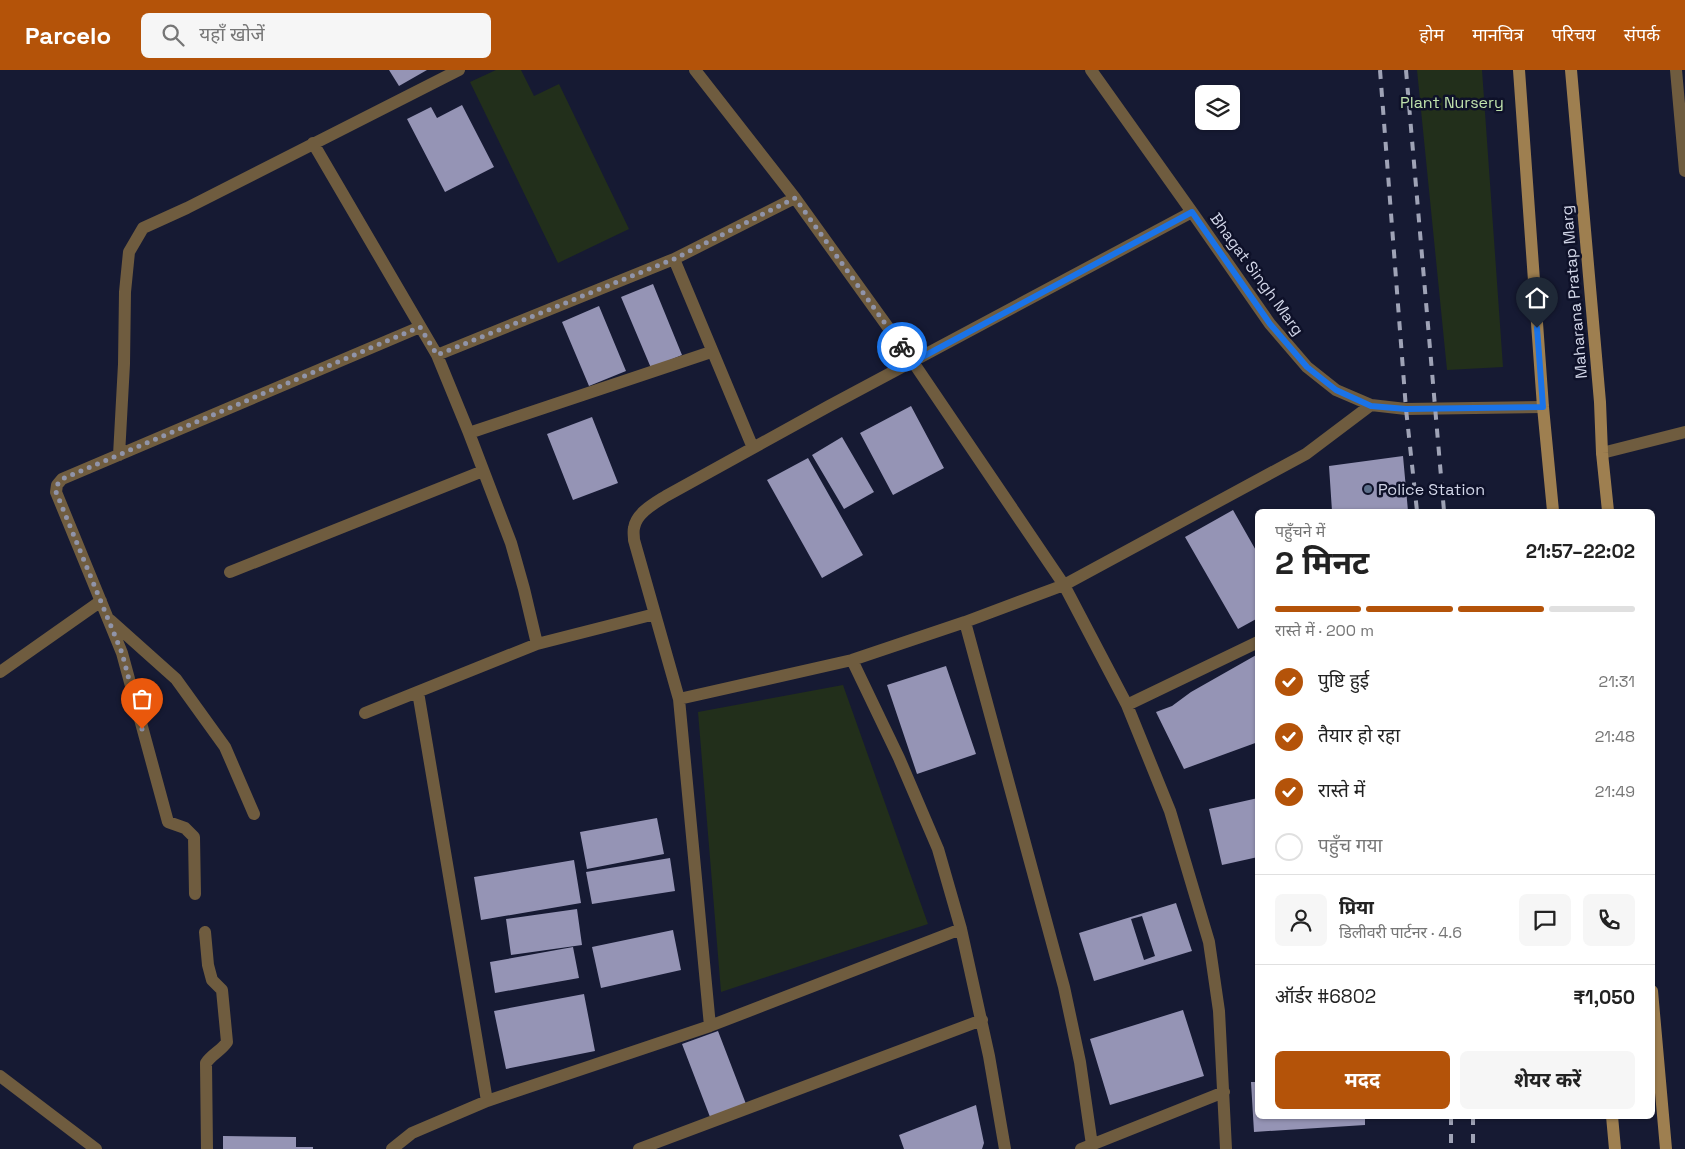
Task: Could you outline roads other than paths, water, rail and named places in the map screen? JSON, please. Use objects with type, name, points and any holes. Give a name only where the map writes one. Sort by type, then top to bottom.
[{"type":"main road","points":[[1519,70],[1543,407],[1553,509]]},
{"type":"main road","name":"Maharana Pratap Marg","points":[[1571,70],[1608,509]]},
{"type":"main road","points":[[1655,1025],[1666,1149]]},
{"type":"main road","points":[[1612,1119],[1615,1149]]},
{"type":"street","points":[[119,455],[124,364],[125,292],[129,252],[143,228],[459,70]]},
{"type":"street","points":[[695,70],[795,198],[913,362],[1064,585],[1127,705],[1170,811],[1209,942],[1220,1011],[1226,1149]]},
{"type":"street","name":"Bhagat Singh Marg","points":[[1090,70],[1270,324],[1307,367],[1336,390],[1371,406],[1406,409],[1543,407]]},
{"type":"street","points":[[1676,70],[1685,171]]},
{"type":"street","points":[[313,143],[437,355],[511,542],[537,644]]},
{"type":"street","points":[[437,355],[674,259],[795,198]]},
{"type":"street","points":[[710,1026],[679,699],[634,540],[634,526],[647,508],[666,496],[829,406],[1192,212]]},
{"type":"street","points":[[674,259],[753,448]]},
{"type":"street","points":[[195,894],[194,837],[185,828],[168,822],[122,653],[56,492],[57,485],[62,479],[420,327]]},
{"type":"street","points":[[469,434],[712,352]]},
{"type":"street","points":[[679,699],[852,660],[965,622],[1064,585],[1306,454],[1371,406]]},
{"type":"street","points":[[1602,452],[1685,432]]},
{"type":"street","points":[[230,572],[483,471]]},
{"type":"street","points":[[0,672],[101,601]]},
{"type":"street","points":[[365,713],[537,644],[655,614]]},
{"type":"street","points":[[108,618],[176,679],[225,747],[254,814]]},
{"type":"street","points":[[965,622],[1064,987],[1080,1062],[1086,1147],[1224,1092]]},
{"type":"street","points":[[1127,705],[1255,643]]},
{"type":"street","points":[[852,660],[899,758],[938,849],[961,929],[982,1020],[1005,1149]]},
{"type":"street","points":[[418,692],[487,1101]]},
{"type":"street","points":[[392,1149],[412,1133],[487,1101],[710,1026],[961,929]]},
{"type":"street","points":[[206,932],[208,964],[212,980],[222,990],[227,1042],[221,1050],[211,1055],[206,1063],[207,1149]]},
{"type":"street","points":[[639,1149],[982,1020]]},
{"type":"street","points":[[0,1076],[96,1149]]},
{"type":"railway","points":[[1380,70],[1406,409],[1417,509]]},
{"type":"railway","points":[[1406,70],[1444,509]]},
{"type":"railway","points":[[1451,1119],[1451,1149]]},
{"type":"railway","points":[[1473,1119],[1473,1149]]},
{"type":"place","name":"Police Station","points":[[1368,489]]},
{"type":"park label","name":"Plant Nursery","points":[[1452,102]]}]
